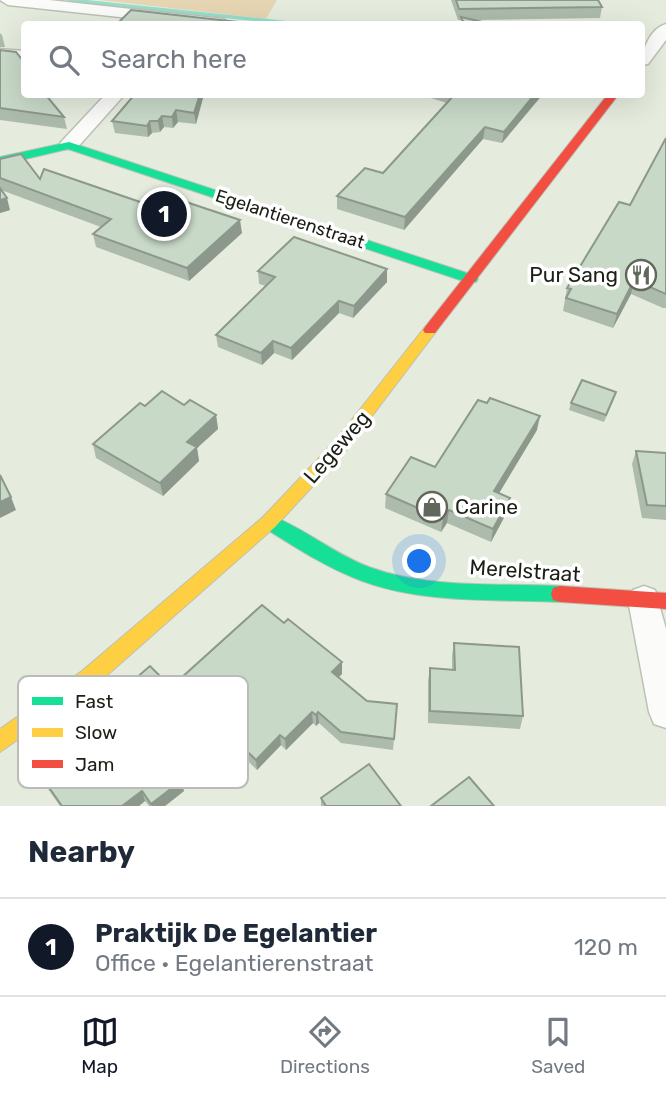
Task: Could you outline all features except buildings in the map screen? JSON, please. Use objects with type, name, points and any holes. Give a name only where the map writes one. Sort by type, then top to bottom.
[{"type":"street","points":[[8,0],[196,21]]},
{"type":"street","points":[[647,43],[666,29]]},
{"type":"street","points":[[0,54],[21,56]]},
{"type":"street","points":[[0,162],[69,145],[112,98]]},
{"type":"street","name":"Legeweg","points":[[91,676],[269,522],[341,445],[611,98]]},
{"type":"street","name":"Egelantierenstraat","points":[[69,145],[471,279]]},
{"type":"street","name":"Merelstraat","points":[[269,522],[324,555],[370,576],[423,586],[655,600]]},
{"type":"street","points":[[655,600],[666,712]]},
{"type":"street","name":"Legeweg","points":[[0,742],[18,729]]},
{"type":"shaded area","points":[[100,0],[277,0],[266,19]]},
{"type":"waterway","points":[[70,0],[268,21]]},
{"type":"traffic: fast","points":[[0,161],[69,145],[471,279]]},
{"type":"traffic: fast","points":[[269,522],[342,564],[388,581],[436,588],[560,594]]},
{"type":"traffic: slow","points":[[91,676],[269,522],[341,445],[430,330]]},
{"type":"traffic: slow","points":[[0,742],[18,729]]},
{"type":"traffic: jam","points":[[430,330],[611,98]]},
{"type":"traffic: jam","points":[[560,594],[666,601]]},
{"type":"place","name":"Praktijk De Egelantier","points":[[164,214]]},
{"type":"place","name":"Pur Sang","points":[[641,275]]},
{"type":"place","name":"Carine","points":[[432,507]]}]
